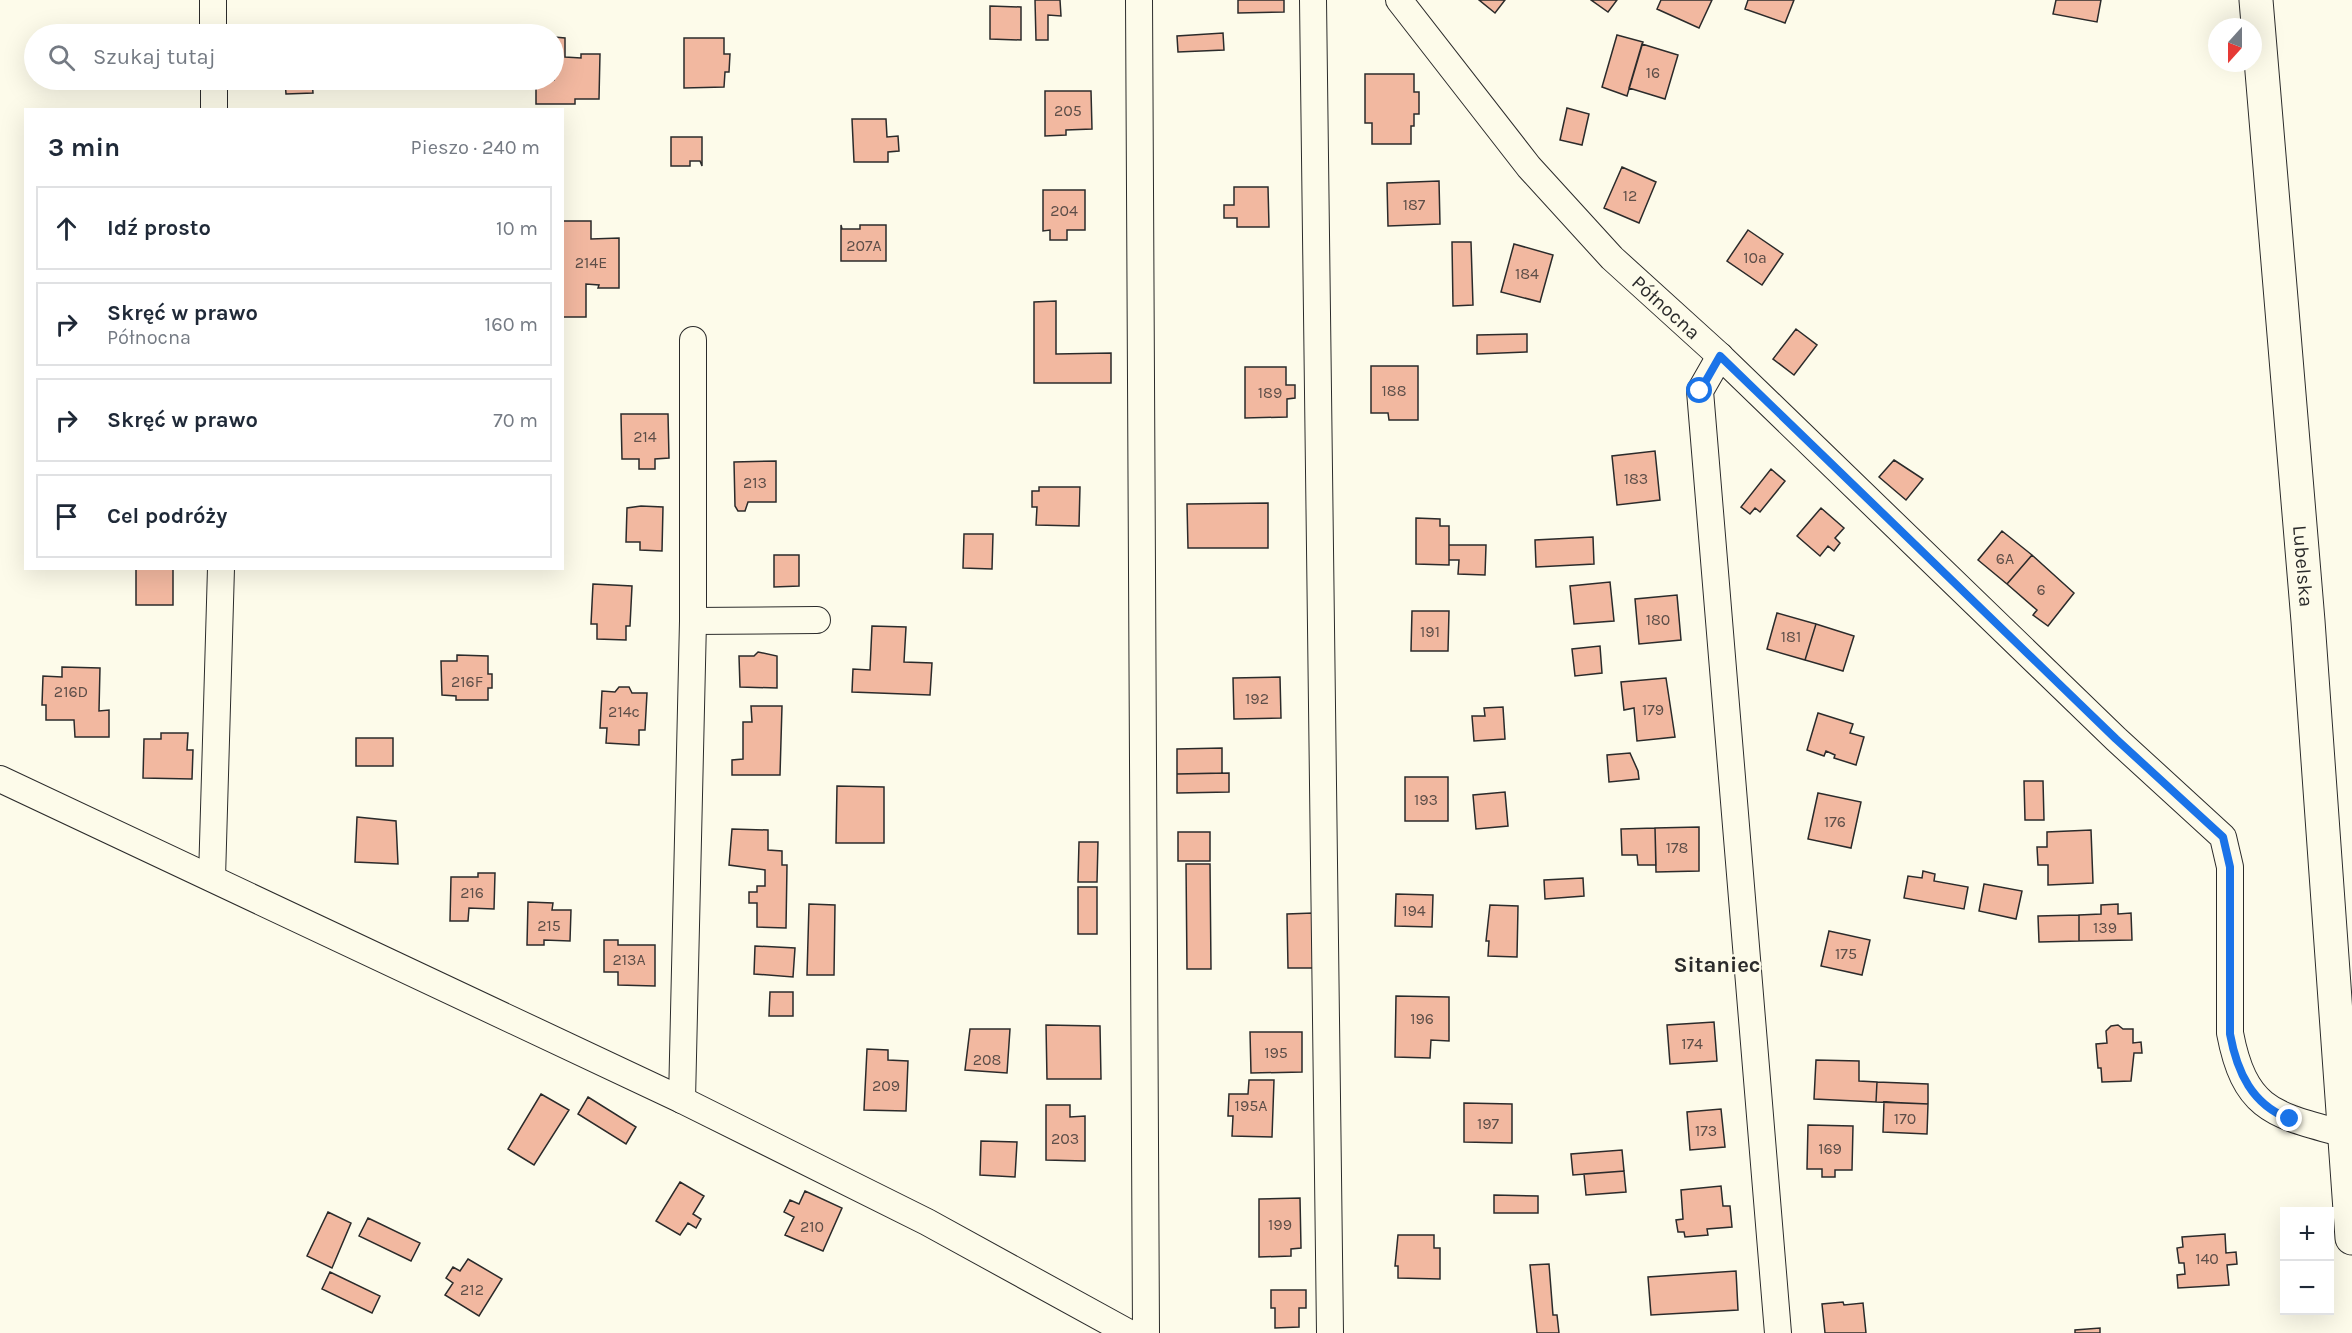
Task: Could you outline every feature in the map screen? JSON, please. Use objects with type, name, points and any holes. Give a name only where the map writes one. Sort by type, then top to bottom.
[{"type":"highway","name":"Lubelska","points":[[2256,0],[2308,621],[2352,1238]]},
{"type":"street","points":[[213,0],[213,24]]},
{"type":"street","points":[[1139,0],[1146,1333]]},
{"type":"street","points":[[1313,0],[1330,1333]]},
{"type":"street","name":"Północna","points":[[1400,0],[1529,167],[1612,258],[1720,356],[2116,739],[2223,837],[2230,867],[2230,1034],[2242,1074],[2251,1091],[2268,1109],[2290,1119],[2344,1134]]},
{"type":"street","points":[[214,90],[214,108]]},
{"type":"street","points":[[682,1100],[693,621],[693,340]]},
{"type":"street","points":[[1720,356],[1700,391],[1778,1333]]},
{"type":"street","points":[[212,878],[221,570]]},
{"type":"street","points":[[693,621],[817,620]]},
{"type":"street","points":[[0,779],[682,1100],[927,1222],[1129,1333]]},
{"type":"building","points":[[1035,0],[1060,0],[1061,16],[1048,15],[1048,40],[1036,40]]},
{"type":"building","points":[[1238,0],[1284,0],[1284,12],[1238,13]]},
{"type":"building","points":[[1479,0],[1505,0],[1495,13]]},
{"type":"building","points":[[1591,0],[1617,0],[1608,12]]},
{"type":"building","points":[[1661,0],[1712,0],[1699,28],[1657,9]]},
{"type":"building","points":[[1748,0],[1794,0],[1785,23],[1745,9]]},
{"type":"building","points":[[2056,0],[2101,0],[2097,22],[2053,14]]},
{"type":"building","points":[[990,6],[1021,7],[1021,40],[990,39]]},
{"type":"building","points":[[1223,33],[1224,50],[1178,52],[1177,36]]},
{"type":"building","points":[[1617,35],[1643,42],[1627,96],[1602,87]]},
{"type":"building","points":[[564,38],[565,57],[581,58],[581,54],[600,54],[599,99],[575,99],[575,104],[536,104],[536,90],[564,90]]},
{"type":"building","points":[[684,38],[724,38],[724,54],[730,54],[729,72],[725,72],[724,87],[684,88]]},
{"type":"building","points":[[1642,44],[1678,55],[1665,99],[1629,88]]},
{"type":"building","points":[[1365,74],[1414,74],[1414,92],[1419,92],[1419,114],[1414,114],[1411,144],[1372,144],[1372,123],[1365,123]]},
{"type":"building","points":[[286,90],[313,90],[313,93],[286,94]]},
{"type":"building","points":[[1045,91],[1091,91],[1092,129],[1066,130],[1066,135],[1045,136]]},
{"type":"building","points":[[1567,108],[1589,114],[1582,145],[1560,140]]},
{"type":"building","points":[[852,119],[886,119],[887,137],[898,136],[899,151],[888,152],[888,162],[854,162]]},
{"type":"building","points":[[671,137],[702,137],[702,166],[700,161],[690,161],[690,166],[671,166]]},
{"type":"building","points":[[1622,167],[1656,182],[1639,223],[1604,208]]},
{"type":"building","points":[[1439,181],[1440,224],[1388,226],[1387,183]]},
{"type":"building","points":[[1234,187],[1268,187],[1269,227],[1237,227],[1237,218],[1224,218],[1224,205],[1234,205]]},
{"type":"building","points":[[1043,190],[1085,190],[1085,230],[1067,230],[1067,240],[1050,240],[1050,230],[1043,231]]},
{"type":"building","points":[[564,221],[591,221],[591,239],[619,238],[619,288],[598,288],[599,285],[586,284],[586,317],[564,317]]},
{"type":"building","points":[[841,225],[842,229],[860,229],[860,225],[886,225],[886,261],[841,261]]},
{"type":"building","points":[[1748,230],[1783,254],[1762,285],[1727,261]]},
{"type":"building","points":[[1452,242],[1471,242],[1473,305],[1453,306]]},
{"type":"building","points":[[1514,244],[1553,255],[1540,302],[1501,292]]},
{"type":"building","points":[[1056,301],[1056,354],[1111,353],[1111,383],[1034,383],[1034,302]]},
{"type":"building","points":[[1796,329],[1817,345],[1794,375],[1773,359]]},
{"type":"building","points":[[1527,334],[1527,352],[1477,354],[1477,335]]},
{"type":"building","points":[[1371,366],[1418,366],[1418,420],[1389,420],[1388,413],[1371,413]]},
{"type":"building","points":[[1245,367],[1286,367],[1286,385],[1295,385],[1295,398],[1287,399],[1287,417],[1245,418]]},
{"type":"building","points":[[621,414],[668,414],[669,458],[655,459],[655,469],[639,469],[639,459],[622,459]]},
{"type":"building","points":[[1655,451],[1660,500],[1617,505],[1612,456]]},
{"type":"building","points":[[1894,460],[1923,479],[1906,500],[1879,477]]},
{"type":"building","points":[[776,461],[776,502],[748,502],[745,511],[738,511],[735,506],[734,462]]},
{"type":"building","points":[[1771,469],[1785,481],[1760,512],[1755,508],[1750,514],[1741,507]]},
{"type":"building","points":[[1039,487],[1080,487],[1079,526],[1036,525],[1037,507],[1032,507],[1032,491],[1039,491]]},
{"type":"building","points":[[1268,503],[1268,548],[1188,548],[1187,504]]},
{"type":"building","points":[[663,507],[662,551],[640,550],[640,542],[626,542],[627,508]]},
{"type":"building","points":[[1821,508],[1844,528],[1835,538],[1840,543],[1834,551],[1828,546],[1820,556],[1797,536]]},
{"type":"building","points":[[1416,518],[1440,519],[1440,526],[1449,526],[1449,565],[1416,564]]},
{"type":"building","points":[[2002,531],[2032,555],[2007,584],[1978,560]]},
{"type":"building","points":[[964,534],[993,534],[992,569],[963,568]]},
{"type":"building","points":[[1593,537],[1594,564],[1536,567],[1535,540]]},
{"type":"building","points":[[1449,545],[1486,545],[1485,575],[1458,574],[1459,560],[1449,560]]},
{"type":"building","points":[[774,555],[799,555],[799,586],[774,587]]},
{"type":"building","points":[[2032,555],[2074,593],[2048,626],[2033,615],[2037,610],[2007,584]]},
{"type":"building","points":[[136,570],[173,570],[173,605],[136,605]]},
{"type":"building","points":[[1610,582],[1614,621],[1574,624],[1570,586]]},
{"type":"building","points":[[593,584],[632,586],[630,626],[626,626],[626,640],[597,639],[597,624],[591,624]]},
{"type":"building","points":[[1677,595],[1681,640],[1639,644],[1635,599]]},
{"type":"building","points":[[1412,611],[1449,611],[1448,651],[1411,651]]},
{"type":"building","points":[[1777,613],[1816,624],[1805,660],[1767,649]]},
{"type":"building","points":[[1816,624],[1854,636],[1843,671],[1805,660]]},
{"type":"building","points":[[872,626],[906,627],[904,662],[932,663],[930,695],[852,692],[853,669],[870,670]]},
{"type":"building","points":[[1600,646],[1602,673],[1575,676],[1572,649]]},
{"type":"building","points":[[758,652],[777,656],[777,688],[740,687],[739,656],[754,656]]},
{"type":"building","points":[[457,655],[488,656],[488,674],[492,674],[492,688],[488,688],[488,700],[456,700],[456,696],[442,695],[441,661],[457,661]]},
{"type":"building","points":[[62,667],[100,668],[99,711],[109,710],[109,737],[75,737],[74,720],[46,720],[46,705],[42,705],[43,676],[62,677]]},
{"type":"building","points":[[1280,677],[1281,718],[1234,719],[1233,678]]},
{"type":"building","points":[[1666,678],[1675,737],[1637,741],[1634,708],[1624,710],[1621,682]]},
{"type":"building","points":[[619,687],[629,687],[632,693],[647,693],[645,730],[639,730],[639,745],[606,743],[607,728],[600,728],[602,691],[615,692]]},
{"type":"building","points":[[751,706],[782,706],[780,775],[732,775],[732,760],[743,759],[743,722],[752,722]]},
{"type":"building","points":[[1503,707],[1505,739],[1474,741],[1472,716],[1485,716],[1484,708]]},
{"type":"building","points":[[1818,713],[1853,724],[1850,733],[1864,737],[1856,765],[1834,758],[1835,755],[1826,751],[1824,756],[1807,750]]},
{"type":"building","points":[[161,733],[188,733],[187,750],[193,750],[192,779],[143,778],[144,739],[161,739]]},
{"type":"building","points":[[356,738],[393,738],[393,766],[356,766]]},
{"type":"building","points":[[1222,748],[1222,773],[1177,774],[1177,749]]},
{"type":"building","points":[[1630,753],[1639,779],[1609,782],[1607,755]]},
{"type":"building","points":[[1229,773],[1229,792],[1177,793],[1177,774]]},
{"type":"building","points":[[1405,777],[1448,777],[1448,821],[1405,821]]},
{"type":"building","points":[[2024,781],[2043,781],[2044,820],[2025,820]]},
{"type":"building","points":[[837,786],[884,787],[884,843],[836,843]]},
{"type":"building","points":[[1505,792],[1508,826],[1476,829],[1473,795]]},
{"type":"building","points":[[1818,793],[1861,802],[1851,848],[1808,839]]},
{"type":"building","points":[[357,817],[396,821],[398,864],[355,862]]},
{"type":"building","points":[[1699,827],[1699,871],[1656,872],[1655,828]]},
{"type":"building","points":[[1655,828],[1656,865],[1638,865],[1637,855],[1622,855],[1621,829]]},
{"type":"building","points":[[732,829],[768,830],[768,850],[782,851],[782,865],[787,865],[786,928],[757,927],[757,903],[749,903],[749,892],[757,892],[757,886],[765,886],[765,870],[729,865]]},
{"type":"building","points":[[2091,830],[2093,883],[2048,885],[2048,865],[2038,865],[2037,847],[2047,847],[2047,832]]},
{"type":"building","points":[[1178,832],[1210,832],[1210,861],[1178,861]]},
{"type":"building","points":[[1079,842],[1098,842],[1097,882],[1078,882]]},
{"type":"building","points":[[1186,864],[1210,864],[1211,969],[1187,969]]},
{"type":"building","points":[[1923,871],[1935,874],[1934,881],[1968,887],[1964,909],[1904,898],[1908,876],[1922,878]]},
{"type":"building","points":[[478,873],[495,873],[494,909],[469,908],[468,921],[450,921],[451,877],[478,877]]},
{"type":"building","points":[[1583,878],[1584,896],[1545,899],[1544,880]]},
{"type":"building","points":[[1984,884],[2022,891],[2016,919],[1979,911]]},
{"type":"building","points":[[1078,887],[1097,887],[1097,934],[1078,934]]},
{"type":"building","points":[[1396,894],[1433,895],[1432,927],[1395,926]]},
{"type":"building","points":[[528,902],[553,903],[552,910],[571,910],[570,941],[544,940],[544,945],[527,945]]},
{"type":"building","points":[[809,904],[835,905],[834,975],[807,975]]},
{"type":"building","points":[[2118,904],[2118,914],[2131,913],[2132,940],[2079,941],[2079,915],[2101,914],[2101,905]]},
{"type":"building","points":[[1490,905],[1518,906],[1517,957],[1488,956],[1489,941],[1486,941]]},
{"type":"building","points":[[1313,913],[1314,968],[1288,968],[1287,914]]},
{"type":"building","points":[[2079,915],[2079,941],[2039,942],[2038,916]]},
{"type":"building","points":[[1829,931],[1870,940],[1862,975],[1821,966]]},
{"type":"building","points":[[604,940],[618,940],[618,945],[655,945],[655,986],[618,985],[618,972],[604,972]]},
{"type":"building","points":[[755,946],[795,948],[793,977],[754,974]]},
{"type":"building","points":[[770,992],[793,992],[793,1016],[769,1016]]},
{"type":"building","points":[[1396,996],[1449,997],[1449,1041],[1431,1040],[1430,1058],[1395,1057]]},
{"type":"building","points":[[1714,1022],[1717,1061],[1670,1064],[1667,1025]]},
{"type":"building","points":[[1046,1025],[1100,1026],[1101,1079],[1047,1079]]},
{"type":"building","points":[[2118,1025],[2123,1029],[2133,1029],[2133,1043],[2141,1042],[2142,1053],[2134,1053],[2131,1081],[2102,1082],[2096,1044],[2107,1043],[2106,1031],[2111,1026]]},
{"type":"building","points":[[970,1029],[1010,1029],[1007,1073],[965,1070]]},
{"type":"building","points":[[1250,1032],[1302,1032],[1302,1072],[1251,1073]]},
{"type":"building","points":[[867,1049],[888,1050],[888,1060],[908,1061],[906,1111],[864,1110]]},
{"type":"building","points":[[1816,1060],[1859,1061],[1859,1081],[1877,1082],[1876,1102],[1814,1099]]},
{"type":"building","points":[[1249,1080],[1274,1080],[1272,1137],[1232,1136],[1233,1116],[1228,1116],[1229,1094],[1248,1094]]},
{"type":"building","points":[[1877,1082],[1928,1084],[1928,1104],[1876,1102]]},
{"type":"building","points":[[541,1094],[569,1110],[534,1165],[508,1149]]},
{"type":"building","points":[[588,1097],[636,1127],[626,1144],[578,1114]]},
{"type":"building","points":[[1884,1102],[1928,1104],[1927,1134],[1883,1132]]},
{"type":"building","points":[[1464,1103],[1512,1104],[1512,1143],[1464,1142]]},
{"type":"building","points":[[1046,1105],[1070,1105],[1070,1117],[1085,1116],[1085,1161],[1046,1160]]},
{"type":"building","points":[[1721,1109],[1725,1147],[1690,1150],[1687,1112]]},
{"type":"building","points":[[1808,1125],[1853,1126],[1852,1170],[1835,1170],[1835,1177],[1822,1177],[1822,1169],[1807,1169]]},
{"type":"building","points":[[981,1141],[1017,1142],[1015,1177],[980,1175]]},
{"type":"building","points":[[1622,1150],[1624,1171],[1573,1175],[1571,1154]]},
{"type":"building","points":[[1624,1171],[1626,1192],[1586,1195],[1584,1174]]},
{"type":"building","points":[[680,1182],[704,1196],[693,1214],[701,1219],[696,1228],[688,1223],[680,1235],[656,1221]]},
{"type":"building","points":[[1721,1186],[1723,1206],[1730,1206],[1732,1227],[1707,1229],[1708,1235],[1685,1237],[1684,1232],[1678,1232],[1676,1220],[1683,1219],[1681,1190]]},
{"type":"building","points":[[805,1191],[842,1208],[823,1251],[785,1235],[794,1217],[784,1212],[790,1200],[799,1204]]},
{"type":"building","points":[[1494,1195],[1538,1196],[1538,1213],[1494,1213]]},
{"type":"building","points":[[1300,1198],[1301,1248],[1291,1249],[1291,1256],[1259,1257],[1259,1199]]},
{"type":"building","points":[[328,1212],[351,1223],[332,1268],[307,1256]]},
{"type":"building","points":[[368,1218],[420,1243],[411,1261],[359,1236]]},
{"type":"building","points":[[2225,1234],[2226,1253],[2236,1252],[2237,1264],[2227,1265],[2229,1285],[2178,1288],[2177,1275],[2185,1274],[2184,1263],[2179,1263],[2177,1248],[2183,1247],[2182,1237]]},
{"type":"building","points":[[1398,1235],[1434,1235],[1434,1248],[1440,1248],[1440,1279],[1398,1278],[1398,1266],[1395,1266]]},
{"type":"building","points":[[468,1259],[502,1279],[479,1316],[445,1295],[453,1283],[446,1278],[453,1267],[460,1271]]},
{"type":"building","points":[[1549,1264],[1553,1315],[1557,1315],[1559,1333],[1537,1333],[1530,1265]]},
{"type":"building","points":[[1736,1271],[1738,1310],[1651,1315],[1648,1277]]},
{"type":"building","points":[[330,1272],[380,1296],[372,1313],[322,1289]]},
{"type":"building","points":[[1271,1290],[1306,1290],[1306,1308],[1299,1308],[1299,1327],[1275,1328],[1275,1308],[1271,1308]]},
{"type":"building","points":[[1843,1302],[1844,1305],[1863,1303],[1866,1333],[1825,1333],[1822,1304]]},
{"type":"building","points":[[2100,1328],[2100,1333],[2075,1333],[2075,1330]]},
{"type":"district","name":"Sitaniec","points":[[1717,964]]},
{"type":"route","points":[[1700,391],[1720,356],[2116,739],[2212,824],[2223,837],[2230,867],[2230,1034],[2233,1052],[2245,1081],[2259,1101],[2268,1109],[2290,1119]]}]
